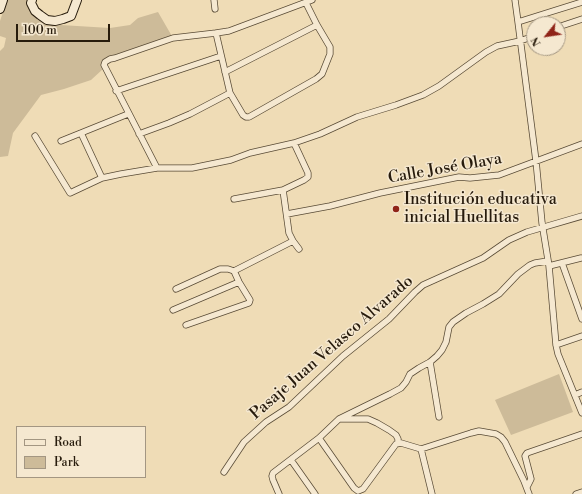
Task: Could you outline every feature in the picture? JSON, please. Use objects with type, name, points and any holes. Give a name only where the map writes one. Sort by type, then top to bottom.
[{"type":"main road","points":[[0,9],[3,0]]},
{"type":"main road","points":[[32,0],[31,3],[40,15],[47,20],[55,21],[70,16],[77,0]]},
{"type":"street","points":[[214,0],[215,10]]},
{"type":"street","points":[[157,168],[116,90],[104,65],[106,62],[110,59],[173,38],[229,31],[312,0]]},
{"type":"street","points":[[515,0],[536,161],[543,228],[549,263],[556,345],[558,354],[582,413]]},
{"type":"street","points":[[518,22],[582,2]]},
{"type":"street","points":[[216,33],[230,94],[243,115],[249,117],[316,79],[322,74],[330,54],[330,47],[306,3]]},
{"type":"street","points":[[566,24],[582,18]]},
{"type":"street","points":[[225,72],[317,25]]},
{"type":"street","points":[[35,136],[70,193],[102,178],[157,168],[192,168],[231,160],[250,153],[294,143],[423,94],[438,86],[486,52],[497,46],[526,39]]},
{"type":"street","points":[[116,90],[221,56]]},
{"type":"street","points":[[139,134],[169,124],[230,94]]},
{"type":"street","points":[[61,141],[128,114]]},
{"type":"street","points":[[81,133],[102,178]]},
{"type":"street","points":[[234,199],[283,190],[308,177],[308,173],[294,143]]},
{"type":"street","name":"Calle José Olaya","points":[[287,214],[330,206],[380,193],[459,177],[470,178],[499,175],[582,144]]},
{"type":"street","points":[[283,190],[289,232],[299,249]]},
{"type":"street","name":"Pasaje Juan Velasco Alvarado","points":[[224,472],[244,442],[266,422],[289,407],[343,356],[389,319],[423,285],[483,258],[509,240],[527,232],[582,216]]},
{"type":"street","points":[[176,289],[220,269],[234,271],[293,241]]},
{"type":"street","points":[[279,494],[273,480],[273,473],[319,438],[339,419],[395,392],[404,385],[410,374],[430,362],[442,350],[446,342],[449,327],[453,322],[499,294],[518,274],[530,265],[536,263],[562,263],[581,258]]},
{"type":"street","points":[[562,263],[582,319]]},
{"type":"street","points":[[186,325],[249,303],[250,300],[234,271]]},
{"type":"street","points":[[173,310],[239,282]]},
{"type":"street","points":[[556,345],[582,336]]},
{"type":"street","points":[[430,362],[439,417]]},
{"type":"street","points":[[575,395],[582,392]]},
{"type":"street","points":[[339,419],[368,419],[396,435],[398,443]]},
{"type":"street","points":[[398,443],[421,449],[478,431],[496,434],[505,442],[529,494]]},
{"type":"street","points":[[527,487],[531,479],[525,456],[527,453],[582,434]]},
{"type":"street","points":[[319,438],[354,488],[358,491],[363,489],[398,443]]},
{"type":"street","points":[[421,449],[432,494]]},
{"type":"street","points":[[291,460],[315,494]]},
{"type":"street","points":[[576,494],[582,492]]},
{"type":"green space","points":[[7,0],[28,0],[33,13],[44,24],[110,28],[130,25],[138,18],[158,12],[173,38],[115,58],[91,80],[41,95],[13,133],[8,156],[0,157],[0,51],[4,47],[6,38],[0,36],[0,21]]},
{"type":"green space","points":[[559,374],[573,412],[511,435],[495,400]]},
{"type":"place","name":"Institución educativa inicial Huellitas","points":[[396,209]]}]
